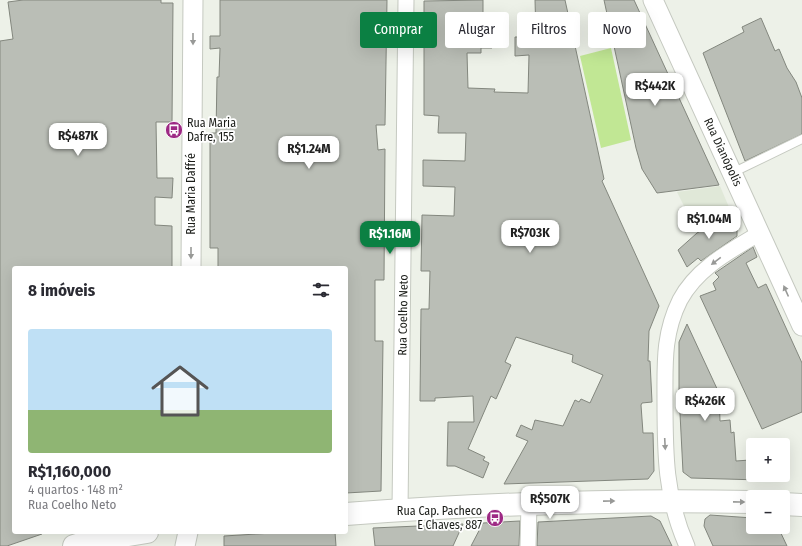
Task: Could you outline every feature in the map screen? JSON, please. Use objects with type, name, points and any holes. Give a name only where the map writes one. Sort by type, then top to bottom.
[{"type":"main road","points":[[348,514],[529,503],[672,500],[746,502]]},
{"type":"main road","points":[[790,504],[802,505]]},
{"type":"main road","points":[[74,546],[90,541],[134,534]]},
{"type":"street","name":"Rua Maria Daffré","points":[[191,266],[193,0]]},
{"type":"street","name":"Rua Coelho Neto","points":[[400,510],[406,0]]},
{"type":"street","name":"Rua Dianópolis","points":[[652,0],[802,326]]},
{"type":"street","points":[[687,546],[679,529],[667,480],[665,430],[665,348],[670,324],[681,299],[700,273],[724,255],[760,233]]},
{"type":"street","points":[[528,546],[529,503]]},
{"type":"street","points":[[185,546],[188,534]]},
{"type":"lane","points":[[732,173],[802,139]]},
{"type":"shaded area","points":[[720,186],[731,212],[697,232],[677,192]]},
{"type":"green space","points":[[611,48],[631,140],[601,148],[580,56]]},
{"type":"building","points":[[23,0],[161,0],[161,3],[173,3],[172,122],[156,122],[157,178],[173,178],[172,198],[155,197],[155,225],[172,226],[172,266],[12,266],[12,534],[42,534],[7,546],[0,546],[0,41],[13,39],[8,2]]},
{"type":"building","points":[[220,0],[387,0],[387,12],[360,12],[360,48],[386,48],[385,125],[376,125],[378,150],[385,149],[384,280],[375,280],[375,341],[383,341],[381,491],[348,493],[348,266],[218,266],[218,248],[210,248],[210,133],[216,133],[217,77],[219,77],[220,48],[210,49],[210,36],[220,36]]},
{"type":"building","points":[[483,0],[483,12],[445,12],[445,48],[481,48],[481,53],[467,53],[468,88],[495,89],[494,92],[528,93],[529,55],[515,56],[515,37],[517,37],[517,48],[575,48],[604,179],[602,181],[659,306],[649,331],[648,361],[650,361],[652,402],[642,403],[641,405],[643,433],[653,433],[654,471],[648,479],[504,484],[528,441],[516,436],[521,425],[532,430],[535,420],[563,426],[575,400],[579,402],[581,399],[590,403],[603,375],[572,362],[573,355],[516,337],[505,362],[511,365],[496,399],[491,396],[468,449],[485,457],[483,460],[489,463],[483,478],[455,466],[447,466],[448,422],[474,422],[473,396],[435,398],[435,401],[420,401],[421,309],[429,309],[430,271],[421,271],[422,215],[454,216],[455,187],[423,186],[423,160],[465,161],[466,133],[438,133],[439,116],[424,115],[424,48],[437,48],[437,12],[424,12],[424,1]]},
{"type":"building","points":[[535,0],[565,0],[568,12],[535,12]]},
{"type":"building","points":[[604,0],[634,0],[640,12],[607,12]]},
{"type":"building","points":[[761,18],[775,51],[779,49],[787,68],[796,82],[802,98],[802,134],[745,161],[703,53],[744,32],[742,27]]},
{"type":"building","points":[[646,26],[719,185],[657,193],[642,169],[614,48],[646,48]]},
{"type":"building","points":[[732,213],[737,225],[737,236],[701,261],[698,258],[687,267],[678,250],[697,233]]},
{"type":"building","points":[[753,247],[757,257],[746,263],[758,288],[766,284],[802,363],[802,412],[762,429],[700,296],[716,290],[713,283],[719,277],[715,273]]},
{"type":"building","points":[[687,324],[719,393],[720,421],[730,420],[731,433],[734,432],[736,461],[746,460],[746,480],[691,478],[683,472],[679,394],[679,342]]},
{"type":"building","points":[[710,515],[746,518],[746,534],[781,534],[787,546],[713,546],[704,526],[705,519]]},
{"type":"building","points":[[651,516],[660,521],[672,546],[537,546],[538,522]]},
{"type":"building","points":[[520,521],[519,546],[471,546],[483,523]]},
{"type":"building","points":[[463,524],[453,546],[375,546],[373,528]]},
{"type":"building","points":[[256,534],[335,534],[336,546],[224,546],[224,536]]},
{"type":"place","name":"Rua Maria Dafre, 155","points":[[174,130]]},
{"type":"place","name":"Rua Cap. Pacheco E Chaves, 887","points":[[495,518]]}]
